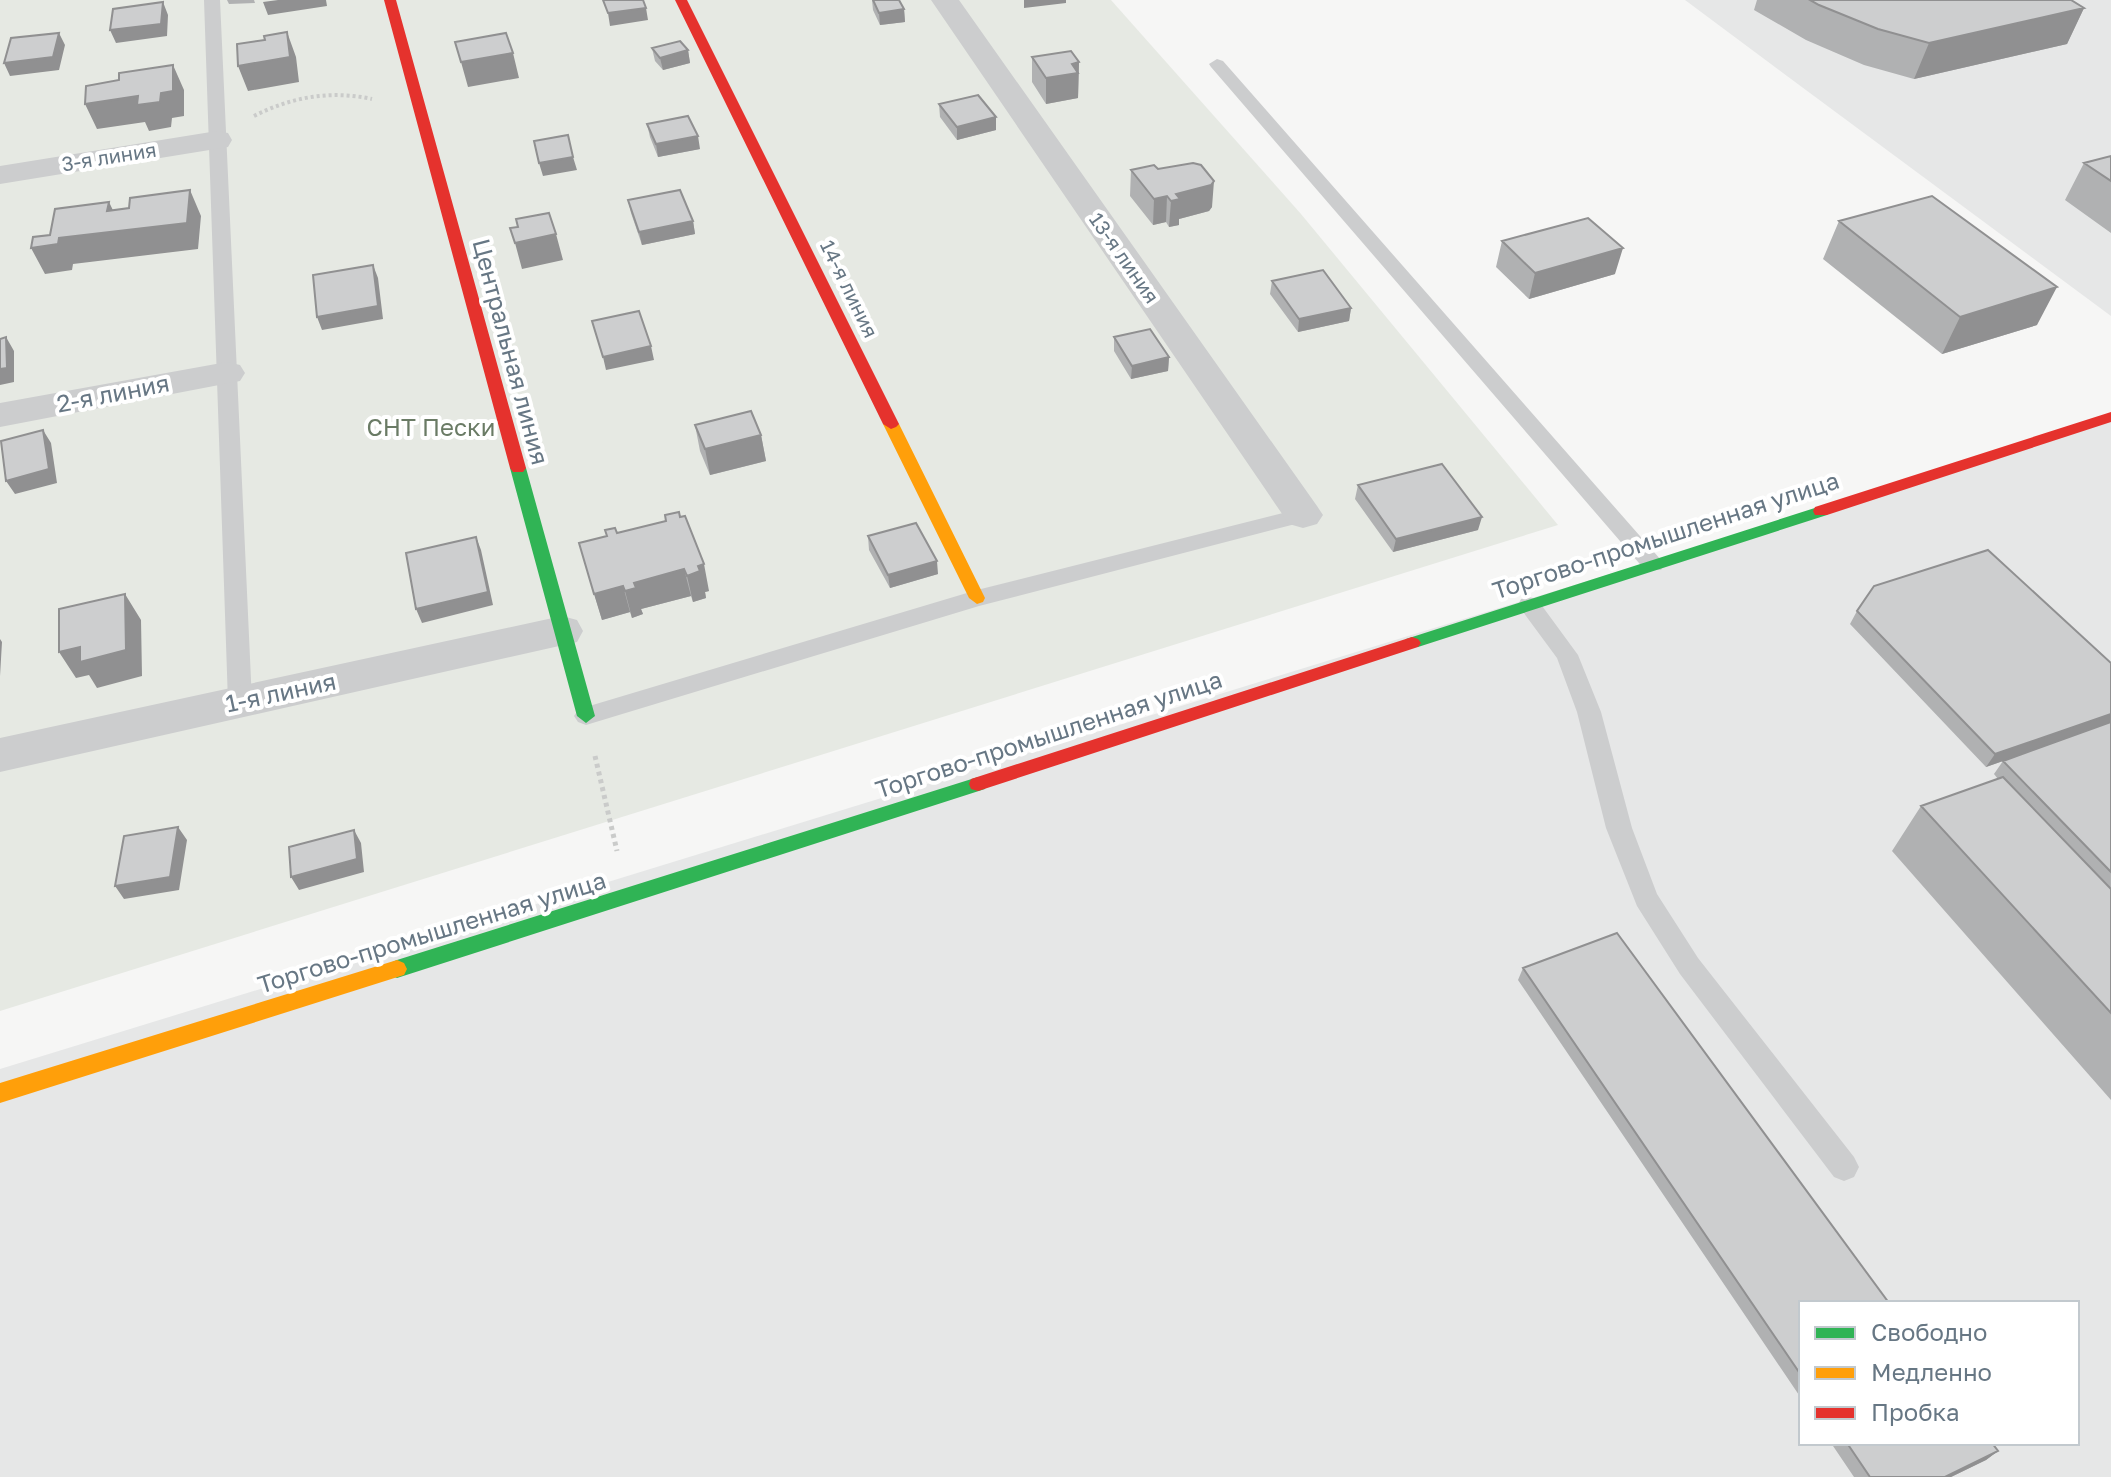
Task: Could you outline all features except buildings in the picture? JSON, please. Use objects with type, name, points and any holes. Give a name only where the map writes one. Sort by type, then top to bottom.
[{"type":"street","name":"Центральная линия","points":[[390,0],[586,716]]},
{"type":"street","name":"14-я линия","points":[[681,0],[977,598]]},
{"type":"street","name":"13-я линия","points":[[945,0],[1303,515]]},
{"type":"street","name":"3-я линия","points":[[0,175],[217,140]]},
{"type":"street","name":"2-я линия","points":[[0,415],[227,373]]},
{"type":"street","name":"Торгово-промышленная улица","points":[[0,1093],[625,898],[2111,417]]},
{"type":"street","name":"1-я линия","points":[[0,755],[562,631]]},
{"type":"lane","points":[[212,0],[240,702]]},
{"type":"lane","points":[[1217,64],[1653,565]]},
{"type":"lane","points":[[586,716],[977,598],[1303,515]]},
{"type":"lane","points":[[1529,605],[1567,655],[1589,712],[1619,828],[1646,898],[1689,966],[1844,1167]]},
{"type":"path","points":[[217,140],[259,113],[291,101],[322,96],[363,97],[419,112]]},
{"type":"path","points":[[605,798],[616,849]]},
{"type":"shaded area","points":[[1685,0],[2111,0],[2111,316],[1787,76]]},
{"type":"shaded area","points":[[2111,420],[2111,1477],[0,1477],[0,1069]]},
{"type":"green space","name":"СНТ Пески","points":[[0,0],[1111,0],[1301,214],[1558,525],[0,1011]]},
{"type":"traffic: fast","points":[[518,468],[586,716]]},
{"type":"traffic: fast","points":[[1412,643],[1821,511]]},
{"type":"traffic: fast","points":[[397,969],[978,784]]},
{"type":"traffic: slow","points":[[891,424],[977,598]]},
{"type":"traffic: slow","points":[[0,1093],[397,969]]},
{"type":"traffic: jam","points":[[390,0],[518,468]]},
{"type":"traffic: jam","points":[[681,0],[891,424]]},
{"type":"traffic: jam","points":[[1821,511],[2111,417]]},
{"type":"traffic: jam","points":[[978,784],[1412,643]]}]
